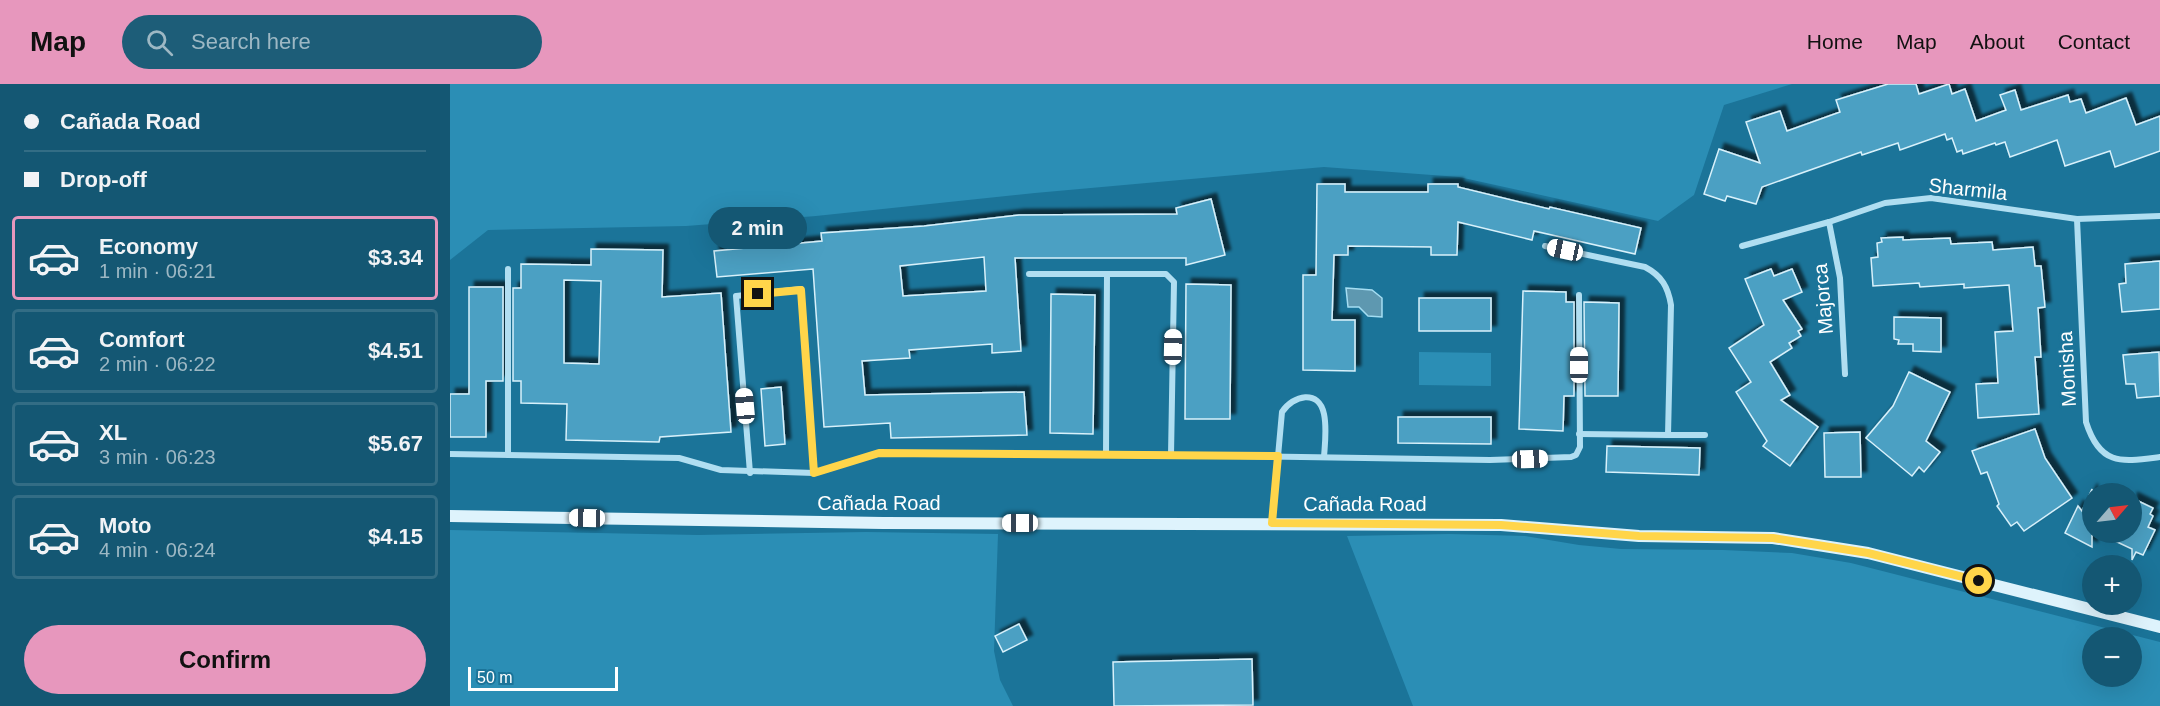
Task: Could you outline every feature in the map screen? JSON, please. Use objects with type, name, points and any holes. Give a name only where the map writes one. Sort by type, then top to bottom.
[{"type":"street","name":"Sharmila","points":[[1742,246],[1829,222],[1885,203],[1931,198],[2077,219],[2160,216]]},
{"type":"street","name":"Monisha","points":[[2077,219],[2086,422],[2091,440],[2105,454],[2126,461],[2160,457]]},
{"type":"street","name":"Majorca","points":[[1829,222],[1840,278],[1845,374]]},
{"type":"street","points":[[1545,246],[1646,267],[1662,280],[1668,290],[1671,305],[1668,435]]},
{"type":"street","points":[[508,269],[508,456]]},
{"type":"street","points":[[1029,274],[1166,274],[1174,282],[1171,455]]},
{"type":"street","points":[[1106,454],[1107,275]]},
{"type":"street","points":[[750,472],[736,296],[801,290],[814,473]]},
{"type":"street","points":[[450,454],[678,458],[722,470],[814,473],[879,453],[1490,460],[1570,457],[1576,455],[1580,447],[1579,295]]},
{"type":"street","points":[[1272,523],[1282,412],[1287,404],[1295,399],[1305,396],[1315,400],[1324,411],[1324,457]]},
{"type":"street","points":[[1580,434],[1705,435]]},
{"type":"street","name":"Cañada Road","points":[[450,516],[883,524],[1501,525],[1639,536],[1773,538],[1868,553],[2160,627]]},
{"type":"shaded area","points":[[450,84],[1792,84],[1724,105],[1694,195],[1658,221],[1459,177],[1324,167],[1035,193],[816,216],[686,226],[488,230],[450,260]]},
{"type":"shaded area","points":[[1346,288],[1372,290],[1382,298],[1382,317],[1368,316],[1359,307],[1348,307]]},
{"type":"shaded area","points":[[1419,352],[1491,353],[1491,386],[1419,385]]},
{"type":"shaded area","points":[[450,530],[698,535],[866,532],[998,534],[994,651],[1000,680],[1013,706],[450,706]]},
{"type":"shaded area","points":[[1449,534],[1525,536],[1621,549],[1792,553],[1851,563],[2101,627],[2082,627],[2082,687],[2142,687],[2142,637],[2160,642],[2160,706],[1413,706],[1347,536]]},
{"type":"building","points":[[1888,84],[1916,84],[1919,94],[1949,84],[1952,94],[1965,89],[1976,121],[2006,110],[2000,95],[2015,90],[2021,110],[2068,95],[2070,102],[2081,99],[2086,113],[2126,98],[2136,125],[2160,116],[2160,151],[2115,167],[2110,151],[2065,166],[2057,140],[2010,157],[2005,142],[1963,154],[1962,150],[1957,152],[1952,138],[1947,140],[1945,134],[1900,150],[1898,143],[1862,155],[1861,152],[1762,187],[1756,204],[1727,196],[1725,201],[1704,194],[1719,149],[1760,163],[1746,122],[1780,111],[1787,131],[1840,112],[1836,100]]},
{"type":"building","points":[[1317,184],[1345,184],[1345,192],[1428,192],[1428,184],[1458,184],[1458,187],[1549,209],[1550,207],[1641,228],[1635,254],[1534,231],[1532,240],[1458,222],[1457,255],[1431,255],[1431,247],[1348,246],[1348,255],[1334,255],[1332,320],[1355,320],[1355,371],[1303,370],[1303,275],[1316,275]]},
{"type":"building","points":[[1211,199],[1225,255],[1186,265],[1186,258],[1015,258],[1021,351],[992,353],[992,344],[909,350],[910,358],[862,361],[865,395],[1024,392],[1027,435],[891,438],[890,423],[824,427],[813,269],[717,277],[714,251],[822,241],[821,233],[924,226],[1019,215],[1177,214],[1176,208]],"holes":[[[984,257],[986,291],[903,296],[900,266]]]},
{"type":"building","points":[[1903,237],[1903,240],[1950,238],[1951,244],[1992,242],[1993,250],[2033,247],[2035,266],[2041,266],[2045,307],[2038,308],[2041,357],[2035,357],[2039,414],[1978,418],[1976,384],[1998,383],[1995,332],[2013,331],[2009,285],[1964,288],[1964,284],[1920,287],[1919,283],[1873,286],[1871,258],[1878,257],[1877,243],[1882,242],[1881,238]]},
{"type":"building","points":[[591,249],[663,250],[662,297],[721,293],[731,432],[660,437],[659,442],[566,440],[567,404],[521,403],[521,381],[513,381],[513,288],[521,288],[521,264],[591,265]],"holes":[[[564,280],[601,281],[599,364],[564,363]]]},
{"type":"building","points":[[2160,261],[2160,309],[2122,312],[2119,284],[2126,283],[2125,264]]},
{"type":"building","points":[[1771,269],[1774,276],[1792,269],[1802,292],[1783,300],[1802,329],[1798,331],[1801,336],[1789,343],[1792,348],[1770,362],[1790,395],[1781,400],[1818,427],[1790,466],[1763,446],[1767,441],[1736,392],[1751,382],[1729,348],[1764,325],[1745,279]]},
{"type":"building","points":[[1186,284],[1231,285],[1230,419],[1185,419]]},
{"type":"building","points":[[469,287],[503,287],[503,381],[486,381],[486,437],[450,437],[450,394],[469,394]]},
{"type":"building","points":[[1523,291],[1566,292],[1566,302],[1574,302],[1574,396],[1564,396],[1563,431],[1519,429]]},
{"type":"building","points":[[1051,294],[1095,295],[1093,434],[1050,433]]},
{"type":"building","points":[[1419,298],[1491,298],[1491,331],[1419,331]]},
{"type":"building","points":[[1584,302],[1619,303],[1618,396],[1585,396]]},
{"type":"building","points":[[1894,317],[1941,318],[1941,352],[1913,351],[1913,344],[1898,344],[1899,340],[1894,339]]},
{"type":"building","points":[[2159,352],[2160,396],[2137,398],[2135,384],[2126,384],[2123,355]]},
{"type":"building","points":[[1909,372],[1950,392],[1926,441],[1940,452],[1924,472],[1919,467],[1912,476],[1866,438],[1893,406]]},
{"type":"building","points":[[781,387],[785,444],[765,446],[761,389]]},
{"type":"building","points":[[1398,417],[1491,417],[1491,444],[1398,443]]},
{"type":"building","points":[[2035,429],[2045,458],[2072,498],[2024,531],[2017,522],[2011,526],[1997,506],[1999,504],[1987,472],[1981,474],[1972,451]]},
{"type":"building","points":[[1860,432],[1861,477],[1825,477],[1824,433]]},
{"type":"building","points":[[1607,446],[1700,448],[1699,475],[1606,472]]},
{"type":"building","points":[[2142,503],[2153,508],[2150,514],[2153,516],[2148,527],[2155,530],[2143,555],[2136,552],[2132,555],[2132,549],[2119,543],[2142,543]]},
{"type":"building","points":[[2078,506],[2082,511],[2082,542],[2065,533]]},
{"type":"building","points":[[1019,624],[1027,640],[1003,652],[995,636]]},
{"type":"building","points":[[1252,659],[1253,705],[1114,706],[1113,662]]},
{"type":"route","points":[[758,294],[801,290],[814,473],[879,453],[1278,456],[1272,523],[1501,525],[1639,536],[1773,538],[1868,553],[1979,581]]}]
